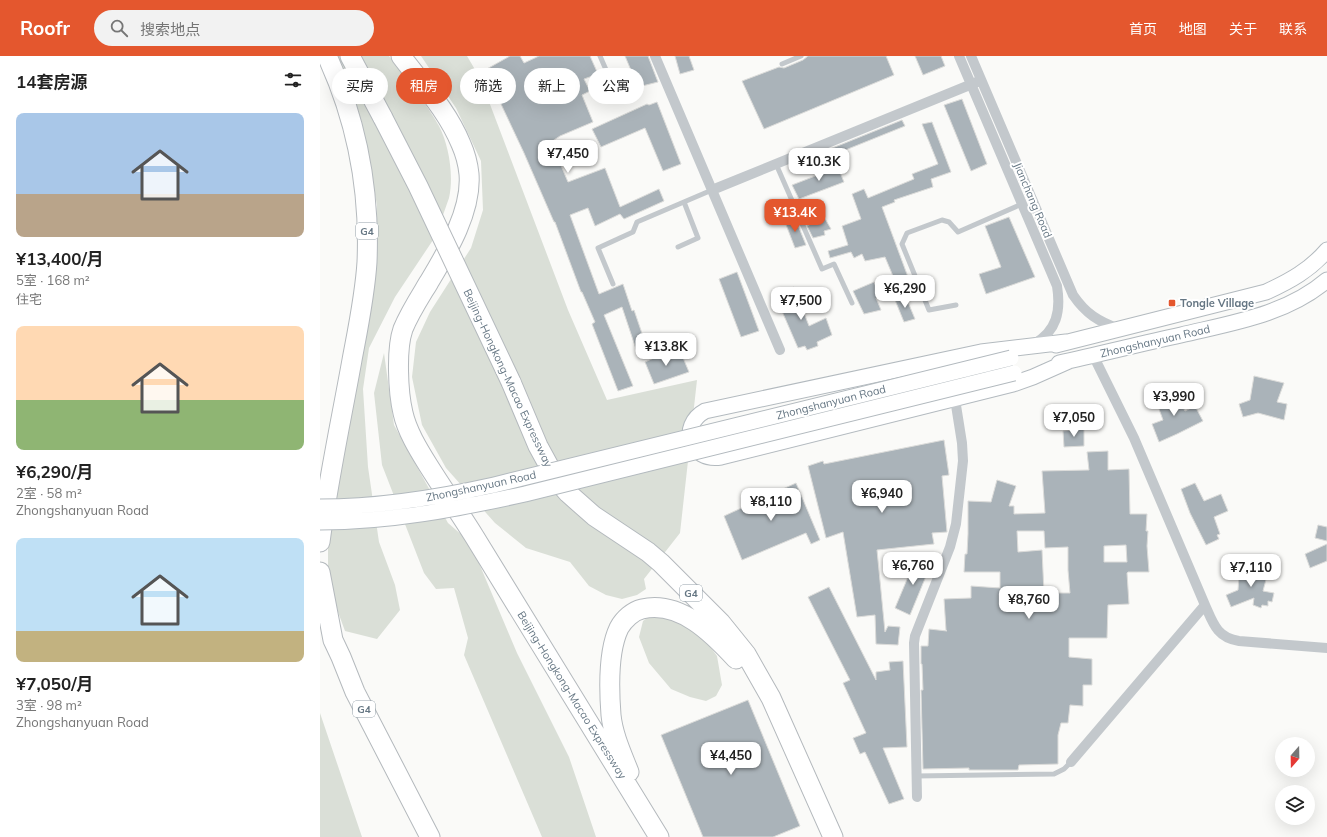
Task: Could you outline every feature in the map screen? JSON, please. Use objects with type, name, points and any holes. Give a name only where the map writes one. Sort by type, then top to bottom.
[{"type":"highway","name":"G4","points":[[320,542],[365,286],[367,231],[363,176],[357,140],[348,107],[327,56]]},
{"type":"highway","name":"Beijing-Hongkong-Macao Expressway","points":[[350,56],[418,186],[511,382],[538,446],[556,479],[594,516],[648,552],[669,571],[720,623],[746,654],[771,698],[834,837]]},
{"type":"highway","name":"Beijing-Hongkong-Macao Expressway","points":[[402,57],[441,106],[462,146],[469,175],[467,199],[456,231],[449,248],[409,315],[399,345],[402,408],[409,430],[425,460],[654,829]]},
{"type":"highway","name":"G4","points":[[320,572],[334,640],[340,657],[355,692],[430,837]]},
{"type":"highway","points":[[654,829],[617,741],[612,716],[610,684],[613,655],[620,627],[630,615],[638,610],[656,607],[676,611],[691,619],[711,634],[739,663],[759,697],[817,829]]},
{"type":"highway","points":[[808,779],[817,829]]},
{"type":"main road","name":"Zhongshanyuan Road","points":[[320,507],[343,507],[399,502],[494,486],[1010,358],[1066,342],[1266,292],[1297,277],[1309,268],[1327,250]]},
{"type":"main road","name":"Zhongshanyuan Road","points":[[320,522],[345,522],[387,518],[461,508],[526,494],[1014,373],[1238,321],[1271,312],[1297,302],[1327,280]]},
{"type":"main road","points":[[1066,342],[999,349],[705,411],[700,414],[692,424],[690,436],[694,447],[698,452],[709,458],[715,458],[1014,384],[1069,361]]},
{"type":"street","points":[[655,56],[780,350]]},
{"type":"street","name":"Jianchang Road","points":[[959,56],[1057,286],[1059,310],[1056,322],[1041,340],[1030,346]]},
{"type":"street","name":"Jianchang Road","points":[[971,56],[1073,295],[1080,306],[1090,315],[1119,329]]},
{"type":"street","points":[[712,190],[981,80]]},
{"type":"street","points":[[1093,355],[1134,438],[1204,605],[1218,631],[1227,638],[1240,641],[1327,648]]},
{"type":"street","points":[[917,797],[914,643],[915,636],[950,547],[956,524],[963,461],[962,443],[955,399]]},
{"type":"street","points":[[1071,762],[1204,605]]},
{"type":"lane","points":[[600,56],[605,68]]},
{"type":"lane","points":[[782,64],[801,56]]},
{"type":"lane","points":[[776,163],[822,269],[834,264],[852,303]]},
{"type":"lane","points":[[613,284],[598,248],[633,232],[637,222],[712,190]]},
{"type":"lane","points":[[678,247],[698,238],[684,202]]},
{"type":"lane","points":[[956,305],[929,310],[902,244],[907,233],[942,220],[949,222],[958,232],[1022,204]]},
{"type":"lane","points":[[916,776],[1054,774],[1064,769],[1071,762]]},
{"type":"shaded area","points":[[330,56],[341,56],[347,68],[335,68]]},
{"type":"shaded area","points":[[352,56],[389,56],[398,68],[396,68],[396,104],[425,104],[434,117],[443,134],[448,151],[451,171],[449,198],[443,215],[379,104],[388,104],[388,68],[359,68]]},
{"type":"shaded area","points":[[421,56],[467,56],[474,68],[460,68],[460,104],[490,104],[568,310],[607,400],[697,380],[680,533],[644,579],[646,589],[637,595],[622,599],[606,595],[589,586],[570,562],[526,548],[495,523],[446,468],[422,425],[412,377],[416,342],[430,312],[471,248],[483,210],[481,161],[452,102],[452,68],[429,68]]},
{"type":"shaded area","points":[[351,104],[366,104],[431,229],[433,240],[395,297],[369,348],[363,389],[368,467],[379,542],[395,585],[400,610],[377,639],[345,631],[338,612],[328,569],[328,544],[356,377],[370,305],[377,205],[362,128]]},
{"type":"shaded area","points":[[384,353],[394,425],[448,523],[470,542],[517,653],[569,757],[596,837],[542,837],[464,655],[468,638],[454,588],[436,589],[424,573],[382,465],[374,393]]},
{"type":"shaded area","points":[[651,615],[673,616],[697,629],[717,656],[722,685],[716,696],[706,701],[690,697],[671,689],[649,663],[639,637],[643,621]]},
{"type":"shaded area","points":[[320,713],[362,837],[320,837]]},
{"type":"building","points":[[510,56],[520,56],[524,63],[539,56],[590,56],[595,68],[588,68],[588,78],[584,79],[588,87],[588,92],[582,95],[593,122],[560,136],[551,142],[568,182],[605,168],[620,207],[659,189],[664,201],[624,219],[620,214],[595,226],[588,208],[570,215],[599,294],[623,284],[632,311],[634,310],[647,348],[637,352],[622,307],[604,315],[633,386],[618,391],[592,324],[595,322],[581,292],[555,222],[501,104],[516,104],[516,68],[489,68]]},
{"type":"building","points":[[625,56],[648,56],[658,82],[644,86],[644,68],[630,68]]},
{"type":"building","points":[[675,56],[689,56],[694,70],[680,74]]},
{"type":"building","points":[[808,56],[886,56],[894,75],[764,129],[742,81],[779,67],[784,68],[803,60]]},
{"type":"building","points":[[915,56],[941,56],[945,66],[923,75]]},
{"type":"building","points":[[962,99],[987,164],[971,171],[944,105]]},
{"type":"building","points":[[657,102],[681,164],[663,171],[645,128],[601,147],[592,129],[647,104],[649,105]]},
{"type":"building","points":[[902,120],[905,126],[833,155],[830,149]]},
{"type":"building","points":[[932,122],[951,172],[931,179],[933,187],[894,200],[895,202],[882,207],[911,285],[898,288],[885,257],[865,261],[862,254],[854,258],[851,252],[830,258],[828,251],[848,245],[842,226],[861,219],[852,194],[864,189],[868,198],[914,179],[912,174],[938,164],[922,124]]},
{"type":"building","points":[[836,163],[844,182],[799,199],[792,185],[823,173],[822,168]]},
{"type":"building","points":[[824,217],[831,229],[824,231],[825,235],[813,238],[807,226]]},
{"type":"building","points":[[1009,217],[1035,277],[986,294],[979,274],[1001,267],[985,226]]},
{"type":"building","points":[[795,218],[806,245],[795,248],[785,222]]},
{"type":"building","points":[[737,272],[759,331],[741,337],[719,279]]},
{"type":"building","points":[[874,282],[880,297],[876,298],[881,310],[864,314],[853,291]]},
{"type":"building","points":[[794,287],[809,326],[826,318],[832,335],[817,342],[818,346],[807,350],[805,346],[798,348],[775,295]]},
{"type":"building","points":[[905,295],[915,319],[904,322],[895,300]]},
{"type":"building","points":[[667,352],[670,358],[681,353],[689,372],[654,384],[645,362]]},
{"type":"building","points":[[1254,376],[1284,383],[1277,402],[1287,404],[1284,420],[1258,413],[1243,417],[1239,404],[1250,400]]},
{"type":"building","points":[[1174,390],[1185,411],[1195,406],[1203,421],[1159,442],[1152,424],[1163,420],[1155,398]]},
{"type":"building","points":[[1084,429],[1084,446],[1064,447],[1063,431]]},
{"type":"building","points":[[944,440],[949,475],[942,476],[947,532],[932,533],[934,544],[877,550],[885,632],[888,626],[900,627],[898,645],[876,644],[875,615],[857,617],[843,532],[826,538],[808,466],[823,461],[824,464]]},
{"type":"building","points":[[1108,451],[1108,470],[1129,469],[1130,514],[1147,514],[1146,531],[1148,531],[1147,546],[1149,572],[1127,573],[1129,604],[1108,605],[1107,638],[1069,638],[1069,657],[1092,659],[1092,685],[1083,685],[1083,706],[1070,705],[1068,723],[1061,723],[1058,735],[1058,764],[1019,765],[1018,770],[969,770],[969,768],[923,769],[921,690],[923,690],[921,646],[928,646],[929,629],[947,631],[944,599],[971,598],[971,586],[1000,588],[1000,572],[964,572],[965,554],[967,554],[968,501],[991,502],[997,480],[1016,486],[1009,506],[1014,506],[1014,514],[1045,513],[1042,471],[1089,470],[1087,452]],"holes":[[[1017,531],[1044,531],[1045,548],[1068,547],[1070,593],[1044,593],[1042,550],[1018,552]],[[1126,545],[1127,562],[1104,562],[1104,546]]]},
{"type":"building","points":[[796,483],[820,540],[811,544],[806,533],[742,560],[724,516]]},
{"type":"building","points":[[1195,483],[1204,501],[1221,494],[1228,511],[1214,517],[1220,534],[1217,535],[1219,539],[1206,545],[1190,513],[1181,489]]},
{"type":"building","points":[[1318,525],[1327,527],[1327,541],[1315,538]]},
{"type":"building","points":[[1327,544],[1327,561],[1310,568],[1305,554]]},
{"type":"building","points":[[916,558],[931,564],[910,615],[895,608]]},
{"type":"building","points":[[1236,565],[1268,572],[1263,591],[1274,593],[1272,602],[1268,601],[1268,606],[1262,605],[1261,608],[1253,605],[1254,598],[1231,607],[1226,595],[1238,590],[1239,576],[1234,574]]},
{"type":"building","points":[[829,587],[876,680],[876,672],[890,670],[889,662],[903,661],[907,747],[883,748],[904,799],[889,804],[865,752],[860,754],[853,738],[866,733],[843,683],[850,680],[808,597]]},
{"type":"building","points":[[748,700],[800,826],[773,837],[703,837],[661,735]]},
{"type":"place","name":"Tongle Village","points":[[1172,303]]}]
